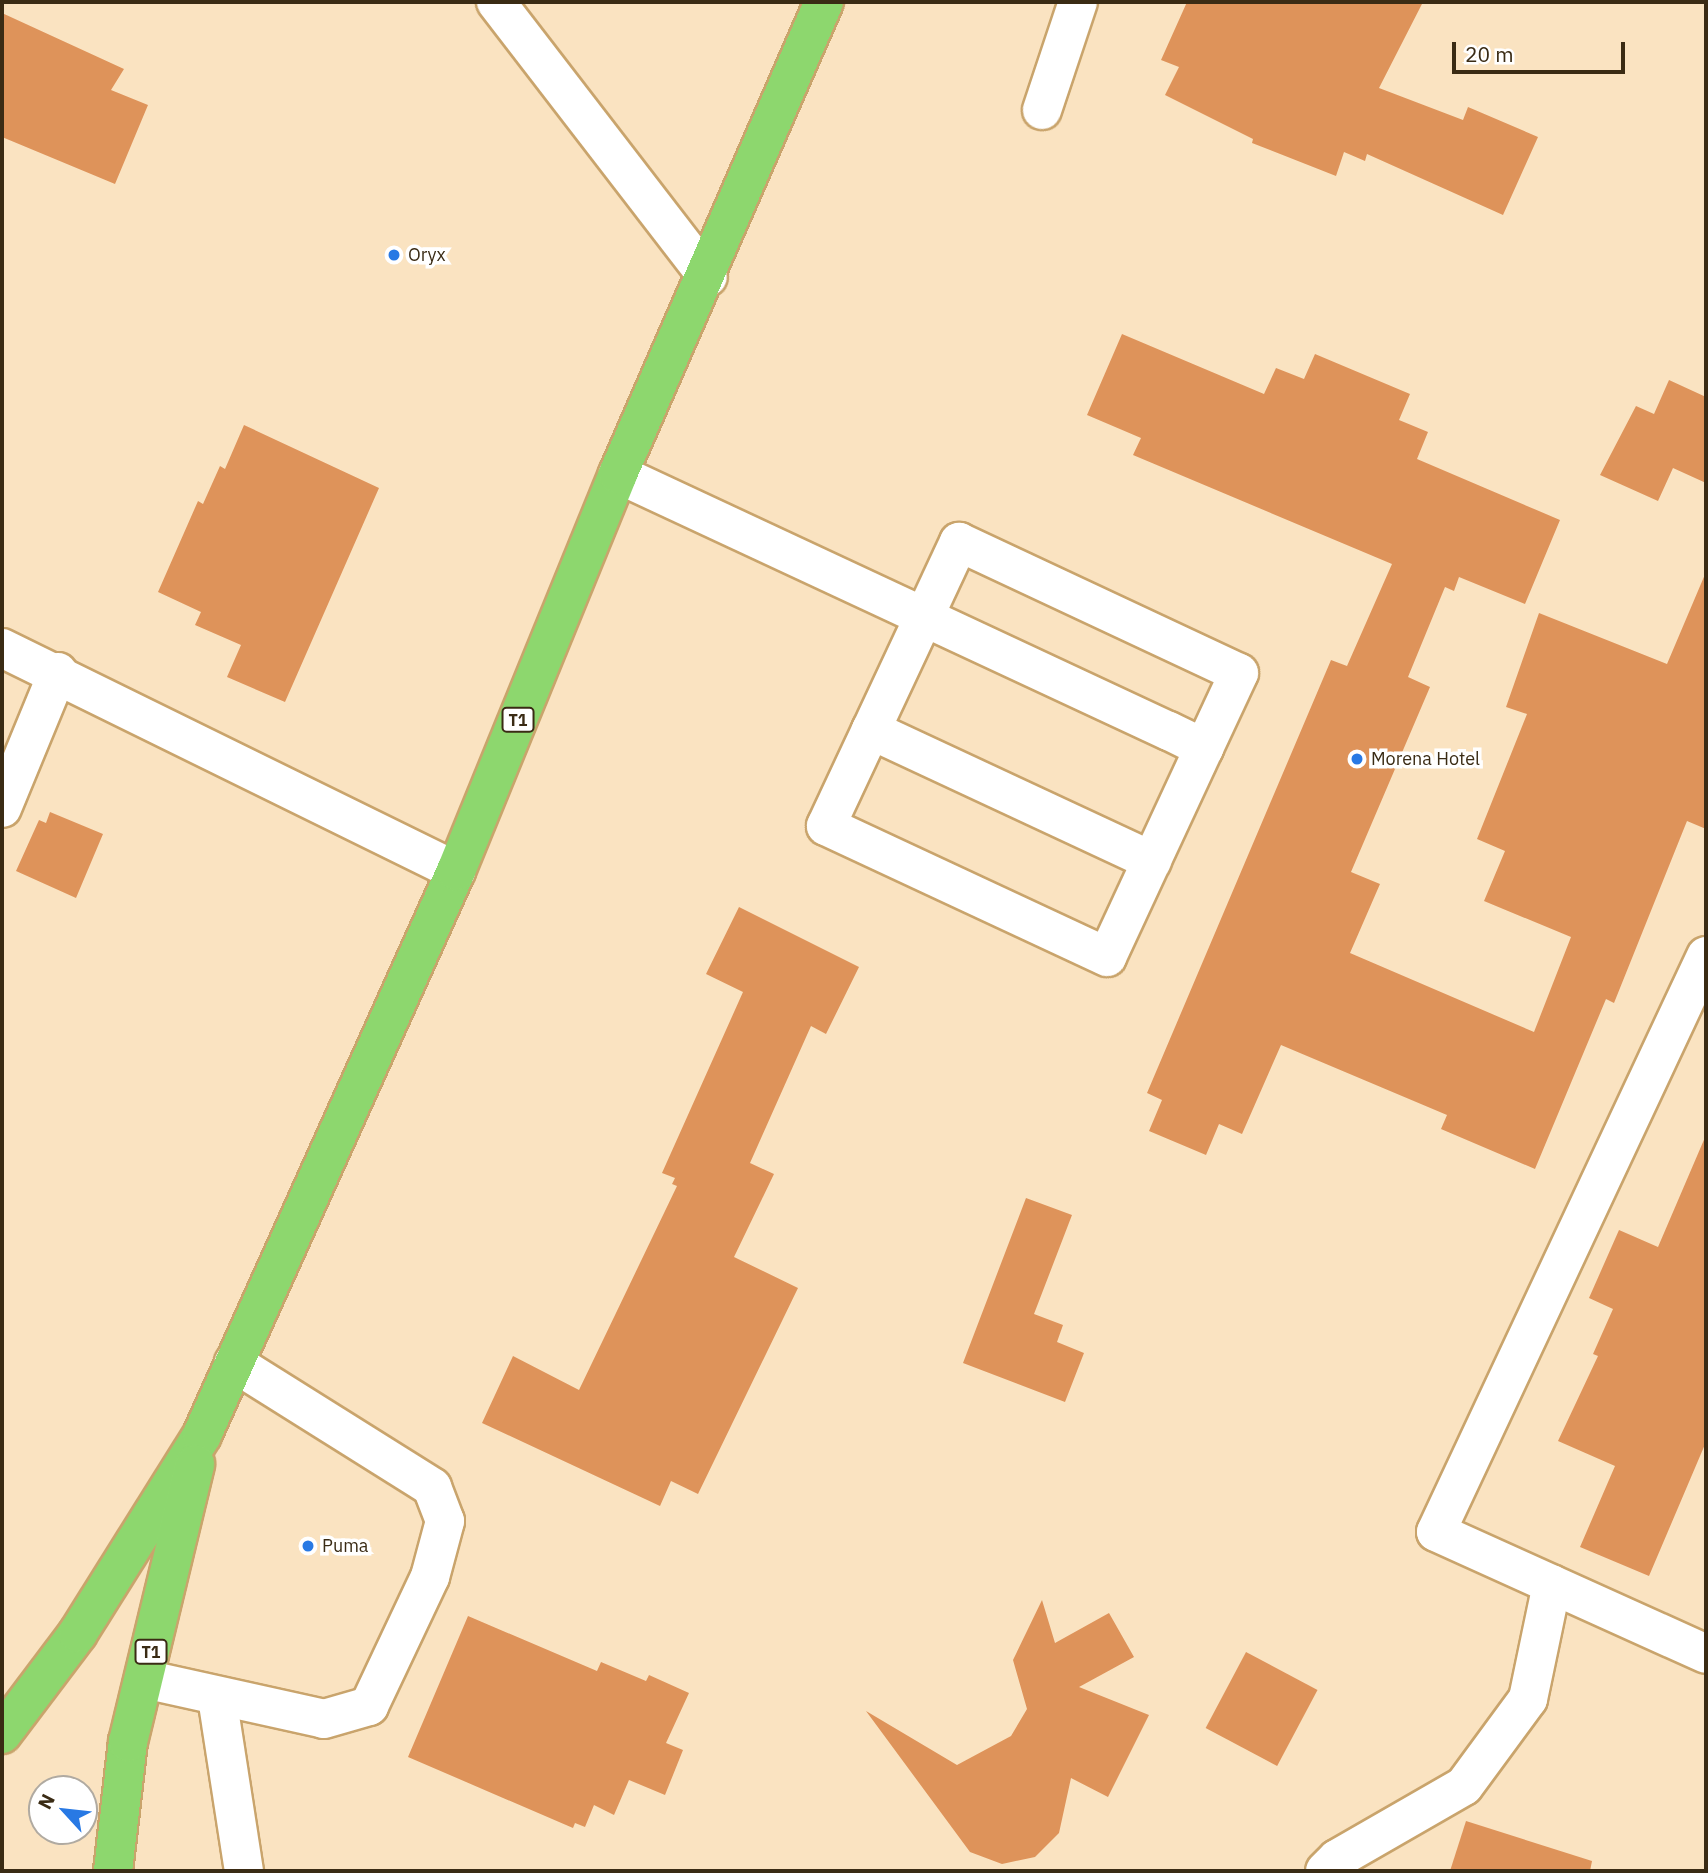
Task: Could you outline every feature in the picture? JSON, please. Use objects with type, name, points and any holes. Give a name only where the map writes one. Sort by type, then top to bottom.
[{"type":"highway","name":"T1","points":[[2,1734],[78,1633],[202,1435],[456,871],[618,474],[708,277],[824,2]]},
{"type":"highway","name":"T1","points":[[113,1871],[128,1742],[202,1435]]},
{"type":"street","points":[[496,2],[708,277]]},
{"type":"street","points":[[1042,110],[1078,2]]},
{"type":"street","points":[[618,474],[1204,748]]},
{"type":"street","points":[[959,542],[1239,673],[1107,957],[826,826],[871,730],[959,542]]},
{"type":"street","points":[[2,648],[58,673],[456,871]]},
{"type":"street","points":[[2,808],[58,673]]},
{"type":"street","points":[[871,730],[1152,861]]},
{"type":"street","points":[[1706,956],[1436,1532],[1706,1654]]},
{"type":"street","points":[[144,1679],[324,1719],[369,1706],[430,1577],[445,1521],[432,1487],[409,1468],[234,1363]]},
{"type":"street","points":[[1325,1871],[1337,1859],[1464,1786],[1528,1699],[1552,1584]]},
{"type":"street","points":[[217,1697],[244,1871]]},
{"type":"building","points":[[1187,2],[1423,2],[1379,88],[1463,120],[1468,107],[1538,137],[1503,215],[1367,154],[1365,161],[1344,152],[1336,176],[1252,143],[1253,139],[1165,95],[1179,67],[1161,60]]},
{"type":"building","points":[[2,13],[124,69],[111,90],[148,105],[115,184],[2,137]]},
{"type":"building","points":[[1122,334],[1264,394],[1276,368],[1304,379],[1315,354],[1410,394],[1399,420],[1428,432],[1417,459],[1560,520],[1525,604],[1459,577],[1454,591],[1445,587],[1408,677],[1430,687],[1351,872],[1380,884],[1350,953],[1534,1032],[1571,937],[1484,901],[1505,851],[1477,839],[1527,714],[1506,707],[1539,613],[1667,664],[1706,572],[1706,829],[1687,821],[1614,1003],[1606,999],[1535,1169],[1441,1129],[1447,1115],[1281,1045],[1242,1134],[1219,1124],[1206,1155],[1149,1131],[1162,1100],[1147,1093],[1331,660],[1347,666],[1392,564],[1133,455],[1141,438],[1087,415]]},
{"type":"building","points":[[1669,380],[1706,397],[1706,483],[1673,468],[1658,501],[1600,475],[1636,406],[1654,414]]},
{"type":"building","points":[[244,425],[379,488],[285,702],[227,677],[241,645],[195,625],[201,612],[158,592],[198,501],[203,504],[220,466],[225,469]]},
{"type":"building","points":[[50,812],[103,834],[76,898],[16,871],[39,820],[46,823]]},
{"type":"building","points":[[739,907],[859,967],[826,1034],[811,1026],[750,1163],[774,1174],[734,1257],[798,1288],[698,1494],[671,1481],[660,1506],[482,1423],[513,1356],[579,1390],[677,1186],[672,1184],[675,1178],[662,1173],[743,992],[706,974]]},
{"type":"building","points":[[1706,1135],[1706,1442],[1649,1576],[1580,1547],[1615,1466],[1558,1441],[1598,1356],[1593,1354],[1613,1309],[1589,1298],[1619,1230],[1658,1247]]},
{"type":"building","points":[[1026,1198],[1072,1215],[1034,1314],[1063,1325],[1057,1342],[1084,1353],[1065,1402],[963,1363]]},
{"type":"building","points":[[1042,1600],[1055,1643],[1109,1613],[1134,1657],[1079,1687],[1149,1715],[1108,1797],[1071,1778],[1059,1833],[1035,1857],[1002,1864],[970,1852],[866,1711],[957,1765],[1011,1736],[1027,1709],[1013,1660]]},
{"type":"building","points":[[468,1616],[597,1671],[601,1662],[646,1681],[649,1675],[689,1693],[666,1743],[683,1750],[665,1795],[629,1780],[614,1815],[594,1805],[585,1827],[575,1823],[573,1828],[408,1757]]},
{"type":"building","points":[[1246,1652],[1318,1690],[1277,1766],[1206,1728]]},
{"type":"building","points":[[1466,1821],[1592,1861],[1590,1871],[1450,1871]]},
{"type":"place","name":"Oryx","points":[[394,255]]},
{"type":"place","name":"Morena Hotel","points":[[1357,759]]},
{"type":"place","name":"Puma","points":[[308,1546]]}]
